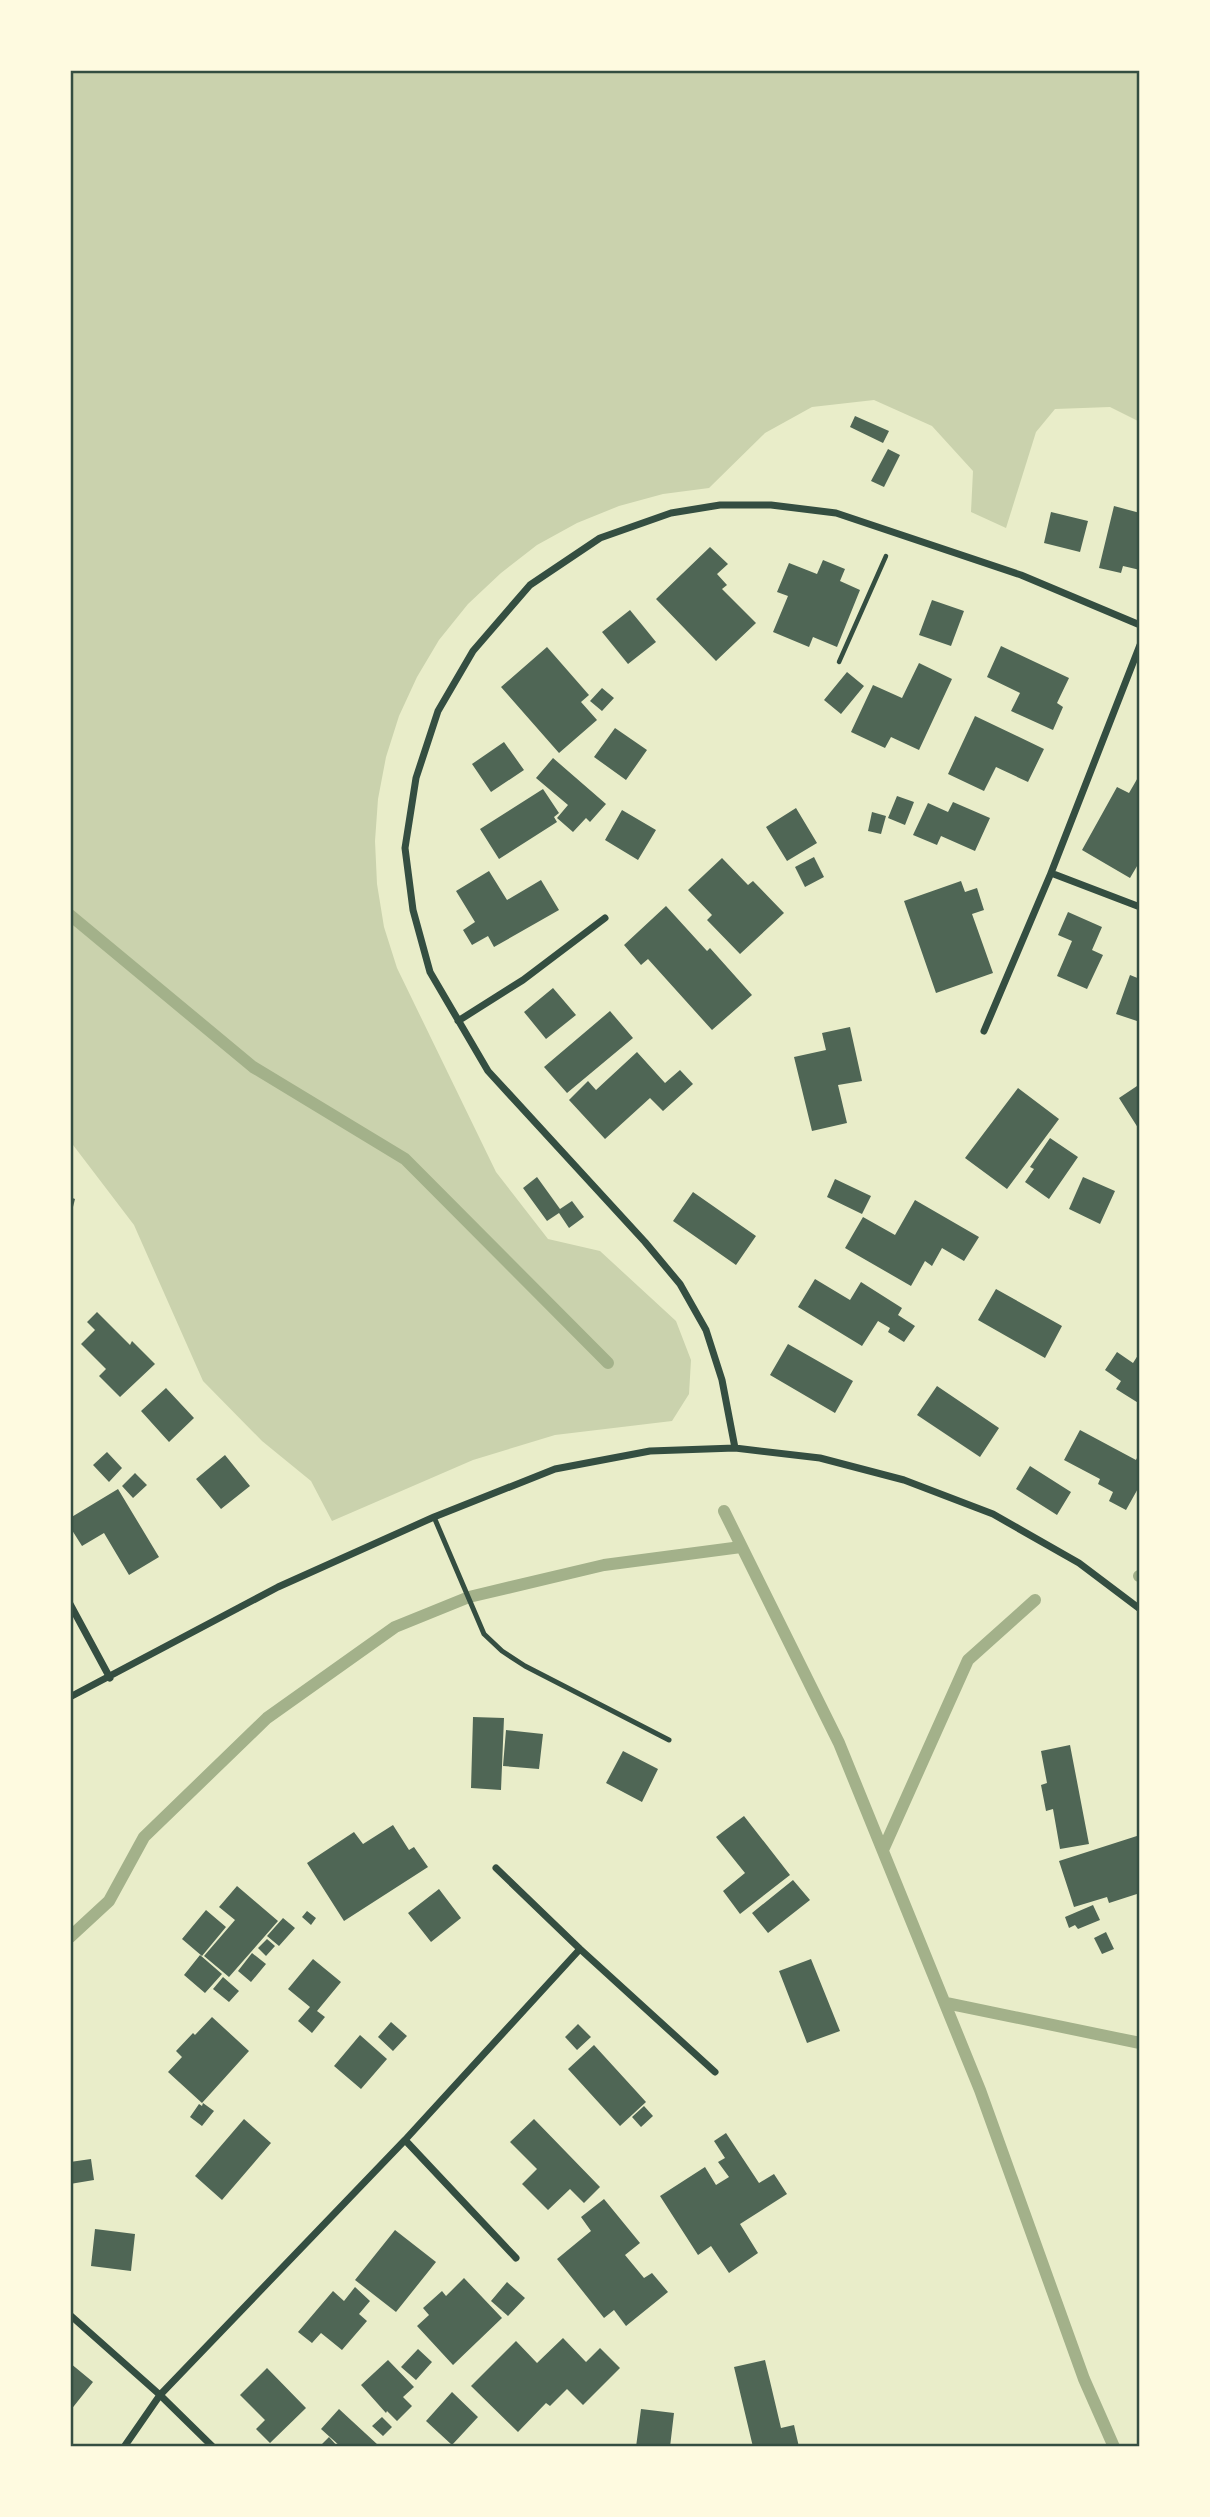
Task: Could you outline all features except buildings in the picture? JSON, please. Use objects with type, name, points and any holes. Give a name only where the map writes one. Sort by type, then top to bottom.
[{"type":"street","points":[[735,1448],[722,1380],[706,1330],[680,1284],[645,1242],[488,1071],[430,972],[413,910],[405,848],[416,778],[438,711],[473,651],[530,586],[600,538],[683,511],[720,505],[771,505],[836,513],[1021,575],[1140,625]]},
{"type":"street","points":[[984,1031],[1051,873],[1140,645]]},
{"type":"street","points":[[1051,873],[1140,907]]},
{"type":"street","points":[[458,1021],[523,980],[604,918]]},
{"type":"street","points":[[70,1697],[278,1587],[434,1517],[555,1469],[650,1451],[735,1448],[820,1458],[904,1480],[993,1514],[1079,1563],[1140,1609]]},
{"type":"street","points":[[70,1604],[110,1678]]},
{"type":"street","points":[[496,1868],[715,2073]]},
{"type":"street","points":[[124,2447],[160,2395],[405,2140],[580,1949]]},
{"type":"street","points":[[405,2140],[516,2258]]},
{"type":"street","points":[[70,2315],[160,2395],[213,2447]]},
{"type":"lane","points":[[434,1517],[484,1633],[502,1651],[525,1666],[669,1740]]},
{"type":"path","points":[[839,662],[895,533]]},
{"type":"green space","points":[[70,70],[1140,70],[1140,422],[1110,407],[1055,409],[1036,432],[1006,528],[971,512],[973,471],[932,426],[874,400],[812,407],[765,433],[709,488],[663,494],[619,506],[577,523],[537,545],[501,573],[468,604],[439,640],[417,677],[399,716],[386,757],[378,799],[375,841],[377,884],[384,927],[397,968],[496,1172],[548,1239],[600,1251],[676,1321],[691,1360],[689,1394],[672,1421],[555,1435],[473,1460],[332,1521],[311,1481],[262,1441],[203,1381],[134,1225],[70,1141]]},
{"type":"waterway","points":[[70,915],[253,1067],[405,1159],[608,1363]]},
{"type":"waterway","points":[[724,1511],[839,1743],[980,2090],[1084,2379],[1114,2447]]},
{"type":"waterway","points":[[70,1937],[109,1901],[144,1837],[267,1718],[395,1627],[469,1597],[604,1565],[741,1547]]},
{"type":"waterway","points":[[883,1850],[968,1660],[1035,1600]]},
{"type":"waterway","points":[[946,2003],[1140,2043]]}]
